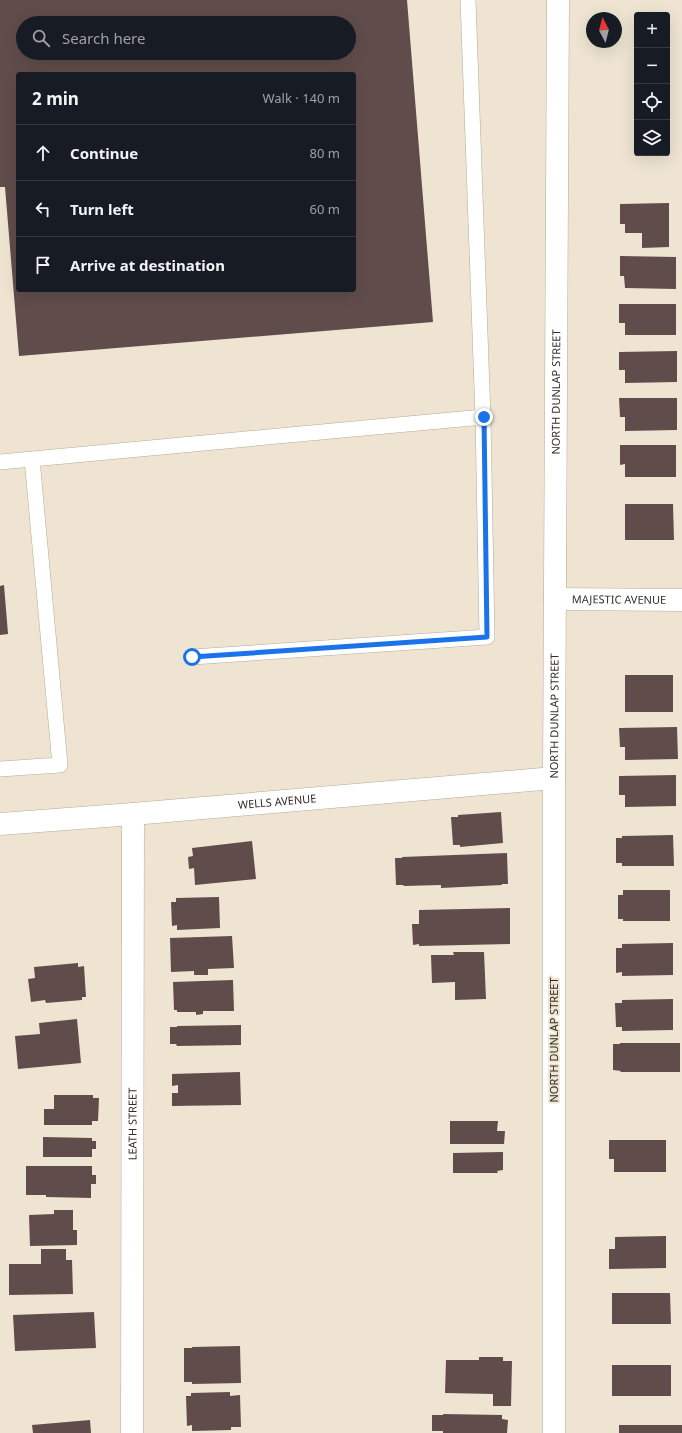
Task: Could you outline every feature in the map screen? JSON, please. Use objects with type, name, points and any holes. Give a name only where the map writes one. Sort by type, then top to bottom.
[{"type":"street","name":"NORTH DUNLAP STREET","points":[[554,1433],[554,778],[558,0]]},
{"type":"street","name":"MAJESTIC AVENUE","points":[[555,599],[682,600]]},
{"type":"street","name":"WELLS AVENUE","points":[[0,824],[554,778]]},
{"type":"street","name":"LEATH STREET","points":[[132,1433],[133,814]]},
{"type":"lane","points":[[192,657],[487,637],[484,417],[468,0]]},
{"type":"lane","points":[[0,462],[484,417]]},
{"type":"lane","points":[[0,769],[60,764],[32,459]]},
{"type":"building","points":[[0,0],[407,0],[433,322],[19,356],[5,187],[0,187]]},
{"type":"building","points":[[669,203],[669,247],[642,248],[642,233],[625,233],[625,224],[620,224],[620,204]]},
{"type":"building","points":[[620,256],[676,257],[676,289],[625,288],[624,276],[620,276]]},
{"type":"building","points":[[619,304],[676,304],[676,335],[625,335],[625,323],[619,323]]},
{"type":"building","points":[[677,351],[677,382],[625,383],[625,370],[619,370],[619,352]]},
{"type":"building","points":[[619,398],[677,398],[677,430],[625,431],[625,417],[620,417]]},
{"type":"building","points":[[620,445],[676,445],[676,477],[625,477],[625,464],[620,465]]},
{"type":"building","points":[[625,504],[673,504],[674,540],[625,540]]},
{"type":"building","points":[[4,585],[8,634],[0,635],[0,586]]},
{"type":"building","points":[[625,675],[673,675],[673,712],[625,712]]},
{"type":"building","points":[[677,727],[678,759],[625,760],[625,747],[620,747],[619,728]]},
{"type":"building","points":[[676,775],[676,806],[625,807],[625,795],[619,795],[619,776]]},
{"type":"building","points":[[501,812],[503,843],[460,847],[460,845],[453,845],[451,817],[458,817],[458,815]]},
{"type":"building","points":[[673,835],[674,866],[622,866],[622,863],[616,863],[616,838],[622,838],[622,836]]},
{"type":"building","points":[[252,841],[256,879],[195,885],[194,868],[189,869],[188,857],[193,856],[192,848]]},
{"type":"building","points":[[507,853],[508,884],[441,888],[441,885],[396,885],[395,858]]},
{"type":"building","points":[[623,890],[670,890],[670,921],[623,921],[623,919],[618,919],[618,895],[623,895]]},
{"type":"building","points":[[219,897],[220,928],[177,930],[177,925],[172,926],[171,902],[176,902],[176,898]]},
{"type":"building","points":[[510,908],[510,944],[413,945],[412,924],[419,924],[419,910]]},
{"type":"building","points":[[232,936],[234,968],[208,969],[208,975],[194,975],[194,971],[171,972],[170,938]]},
{"type":"building","points":[[673,943],[673,975],[622,976],[622,972],[616,973],[616,948],[622,948],[622,944]]},
{"type":"building","points":[[453,952],[484,952],[486,999],[455,1000],[455,982],[432,983],[431,955],[454,955]]},
{"type":"building","points":[[78,963],[78,967],[84,966],[86,997],[82,997],[82,1000],[46,1003],[45,1000],[31,1002],[28,979],[35,978],[34,967]]},
{"type":"building","points":[[233,980],[234,1011],[203,1011],[203,1014],[196,1015],[196,1012],[177,1012],[177,1010],[174,1010],[173,982]]},
{"type":"building","points":[[673,999],[673,1030],[622,1031],[622,1027],[616,1027],[615,1003],[622,1003],[622,1000]]},
{"type":"building","points":[[77,1019],[81,1063],[18,1069],[15,1036],[40,1034],[39,1023]]},
{"type":"building","points":[[241,1025],[241,1045],[177,1046],[176,1044],[170,1044],[170,1027]]},
{"type":"building","points":[[680,1043],[680,1072],[620,1072],[621,1071],[613,1070],[613,1044]]},
{"type":"building","points":[[240,1072],[241,1105],[172,1106],[172,1093],[178,1093],[178,1085],[172,1086],[172,1074]]},
{"type":"building","points":[[54,1095],[93,1095],[93,1098],[99,1098],[98,1121],[92,1121],[92,1125],[44,1125],[44,1109],[54,1109]]},
{"type":"building","points":[[450,1121],[498,1121],[497,1131],[505,1131],[504,1144],[450,1144]]},
{"type":"building","points":[[43,1137],[92,1138],[92,1141],[96,1141],[96,1149],[92,1149],[92,1157],[43,1157]]},
{"type":"building","points":[[609,1140],[666,1140],[666,1172],[614,1172],[614,1159],[609,1159]]},
{"type":"building","points":[[503,1152],[503,1170],[497,1171],[498,1173],[453,1173],[453,1153]]},
{"type":"building","points":[[26,1166],[92,1166],[92,1175],[96,1175],[96,1184],[91,1184],[91,1198],[26,1195]]},
{"type":"building","points":[[54,1210],[73,1210],[73,1230],[77,1230],[77,1245],[30,1246],[29,1215],[54,1214]]},
{"type":"building","points":[[666,1236],[666,1268],[609,1269],[609,1249],[615,1249],[615,1237]]},
{"type":"building","points":[[41,1249],[66,1249],[66,1260],[72,1260],[73,1294],[9,1295],[9,1264],[41,1264]]},
{"type":"building","points":[[612,1293],[670,1293],[671,1324],[612,1324]]},
{"type":"building","points":[[94,1312],[96,1348],[15,1351],[13,1315]]},
{"type":"building","points":[[240,1346],[241,1383],[192,1384],[192,1382],[184,1382],[184,1348]]},
{"type":"building","points":[[479,1357],[503,1357],[503,1361],[512,1361],[511,1406],[493,1406],[493,1394],[445,1393],[446,1360],[479,1360]]},
{"type":"building","points":[[612,1365],[671,1365],[671,1396],[612,1396]]},
{"type":"building","points":[[230,1392],[230,1396],[240,1395],[241,1427],[231,1427],[231,1430],[192,1431],[192,1425],[187,1426],[186,1396],[191,1396],[191,1393]]},
{"type":"building","points":[[432,1415],[502,1415],[502,1419],[508,1420],[507,1433],[443,1433],[443,1431],[432,1431]]},
{"type":"building","points":[[90,1420],[91,1433],[33,1433],[32,1425]]},
{"type":"building","points":[[619,1425],[682,1425],[682,1433],[619,1433]]},
{"type":"route","points":[[192,657],[487,637],[484,417]]}]
